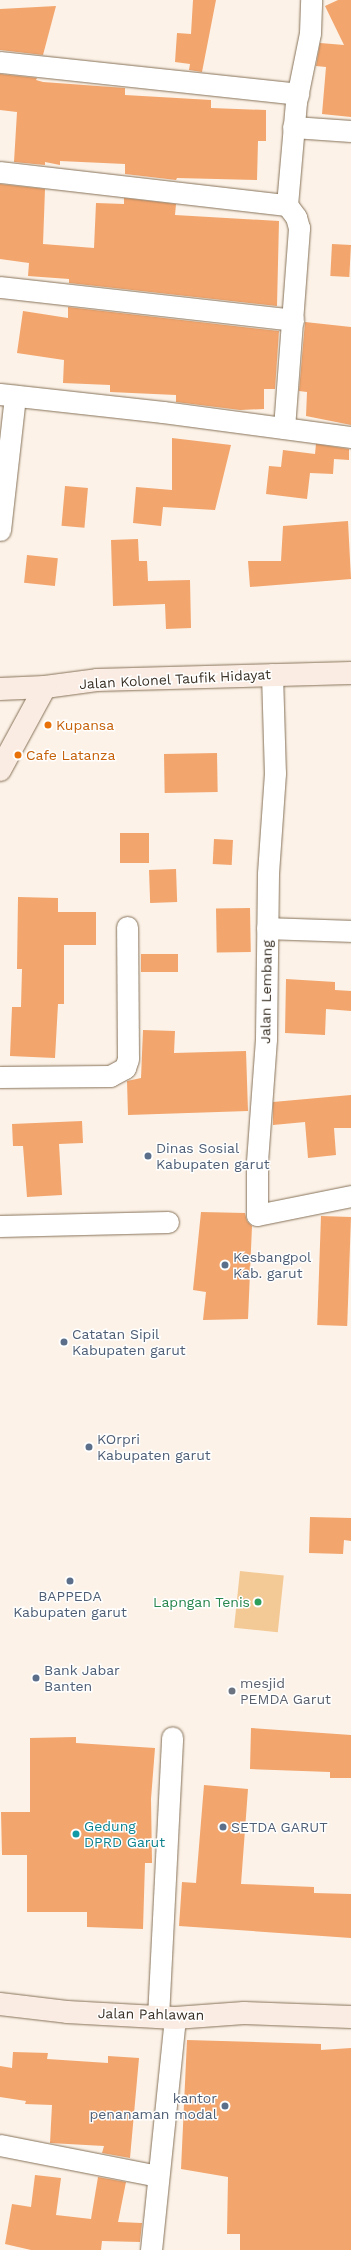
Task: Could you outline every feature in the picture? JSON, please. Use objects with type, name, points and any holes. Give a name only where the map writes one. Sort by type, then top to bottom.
[{"type":"main road","name":"Jalan Kolonel Taufik Hidayat","points":[[0,689],[45,687],[97,680],[351,673]]},
{"type":"main road","points":[[0,770],[45,687]]},
{"type":"main road","name":"Jalan Pahlawan","points":[[0,2004],[67,2012],[166,2017],[244,2013],[351,2017]]},
{"type":"street","points":[[284,428],[299,228],[296,218],[287,205],[293,127],[310,34],[311,0]]},
{"type":"street","points":[[0,62],[298,94]]},
{"type":"street","points":[[293,127],[351,131]]},
{"type":"street","points":[[0,172],[287,205]]},
{"type":"street","points":[[0,287],[293,320]]},
{"type":"street","points":[[0,530],[8,395],[351,437]]},
{"type":"street","name":"Jalan Lembang","points":[[272,674],[275,772],[267,928],[266,1039],[258,1134],[257,1215],[351,1196]]},
{"type":"street","points":[[0,1077],[110,1076],[125,1068],[128,1059],[127,927]]},
{"type":"street","points":[[267,928],[351,931]]},
{"type":"street","points":[[0,1226],[168,1222]]},
{"type":"street","points":[[151,2250],[158,2176],[166,2017],[172,1737]]},
{"type":"street","points":[[0,2145],[158,2176]]},
{"type":"shaded area","name":"Lapngan Tenis","points":[[240,1571],[284,1576],[278,1632],[234,1628]]},
{"type":"building","points":[[193,0],[216,0],[202,72],[189,70],[190,64],[175,62],[177,33],[191,34]]},
{"type":"building","points":[[338,0],[351,0],[351,117],[322,114],[326,67],[316,66],[320,43],[344,45],[325,6]]},
{"type":"building","points":[[56,6],[43,55],[0,50],[0,9]]},
{"type":"building","points":[[0,74],[37,78],[36,80],[43,82],[125,88],[125,95],[211,100],[211,108],[266,110],[266,141],[258,141],[257,180],[177,178],[176,180],[125,174],[125,164],[60,161],[60,165],[45,162],[45,165],[14,162],[17,112],[0,110]]},
{"type":"building","points":[[0,184],[45,189],[43,244],[94,248],[96,203],[124,204],[124,198],[176,204],[175,215],[279,221],[277,306],[69,283],[69,279],[28,276],[29,263],[0,259]]},
{"type":"building","points":[[332,244],[351,245],[349,277],[330,276]]},
{"type":"building","points":[[68,307],[279,331],[275,389],[264,389],[264,409],[240,410],[176,402],[176,395],[110,392],[110,385],[63,383],[64,360],[17,353],[23,311],[68,318]]},
{"type":"building","points":[[305,322],[351,327],[351,425],[306,416],[307,392],[299,391]]},
{"type":"building","points":[[172,438],[231,445],[215,510],[163,507],[161,526],[133,523],[136,487],[172,490]]},
{"type":"building","points":[[316,444],[349,449],[349,460],[334,459],[333,474],[310,473],[307,499],[266,494],[269,466],[281,467],[283,450],[315,454]]},
{"type":"building","points":[[65,486],[88,488],[84,528],[62,526]]},
{"type":"building","points":[[348,521],[351,579],[250,587],[248,561],[281,561],[283,526]]},
{"type":"building","points":[[138,539],[139,561],[147,561],[148,581],[190,580],[191,628],[166,629],[165,604],[113,606],[111,540]]},
{"type":"building","points":[[27,555],[58,558],[55,586],[24,583]]},
{"type":"building","points":[[217,753],[218,792],[165,793],[164,754]]},
{"type":"building","points":[[120,833],[149,833],[149,863],[120,863]]},
{"type":"building","points":[[214,839],[233,840],[232,865],[213,864]]},
{"type":"building","points":[[176,869],[177,902],[150,903],[149,870]]},
{"type":"building","points":[[18,897],[58,898],[58,912],[96,912],[96,945],[64,945],[64,1004],[58,1004],[55,1058],[10,1056],[12,1007],[21,1007],[22,969],[17,969]]},
{"type":"building","points":[[250,908],[251,952],[217,953],[216,909]]},
{"type":"building","points":[[141,954],[178,954],[178,972],[141,972]]},
{"type":"building","points":[[286,979],[335,982],[335,990],[351,991],[351,1011],[326,1009],[325,1035],[285,1033]]},
{"type":"building","points":[[143,1030],[175,1031],[174,1053],[246,1051],[248,1111],[128,1115],[127,1081],[141,1078]]},
{"type":"building","points":[[351,1095],[351,1128],[334,1128],[336,1155],[308,1158],[305,1122],[273,1125],[273,1102]]},
{"type":"building","points":[[82,1121],[83,1143],[59,1144],[62,1195],[27,1197],[23,1146],[13,1146],[12,1124]]},
{"type":"building","name":"Kesbangpol Kab. garut","points":[[201,1212],[245,1213],[247,1221],[252,1226],[248,1319],[203,1320],[206,1292],[193,1290]]},
{"type":"building","points":[[321,1216],[351,1217],[347,1326],[317,1325]]},
{"type":"building","points":[[310,1517],[351,1518],[351,1541],[344,1540],[343,1554],[309,1553]]},
{"type":"building","points":[[251,1728],[351,1735],[351,1778],[330,1778],[330,1772],[250,1769]]},
{"type":"building","name":"Gedung DPRD Garut","points":[[76,1737],[76,1743],[155,1748],[151,1799],[152,1863],[145,1863],[143,1929],[87,1927],[87,1912],[27,1912],[27,1855],[2,1855],[1,1812],[30,1812],[30,1738]]},
{"type":"building","points":[[204,1785],[248,1789],[241,1884],[314,1887],[314,1893],[351,1894],[351,1938],[179,1926],[182,1882],[196,1883]]},
{"type":"building","points":[[187,2040],[321,2044],[321,2050],[351,2048],[351,2250],[240,2250],[240,2234],[227,2234],[228,2177],[181,2169]]},
{"type":"building","points":[[13,2052],[48,2053],[47,2059],[108,2063],[108,2056],[139,2058],[130,2158],[102,2153],[104,2146],[50,2143],[52,2105],[25,2104],[26,2101],[0,2097],[0,2066],[12,2068]]},
{"type":"building","points":[[35,2175],[61,2178],[56,2215],[91,2219],[98,2177],[126,2182],[118,2222],[142,2223],[140,2242],[102,2241],[101,2250],[31,2250],[5,2244],[12,2204],[31,2207]]},
{"type":"place","name":"Kupansa","points":[[48,725]]},
{"type":"place","name":"Cafe Latanza","points":[[18,755]]},
{"type":"place","name":"Dinas Sosial Kabupaten garut","points":[[148,1156]]},
{"type":"place","name":"Kesbangpol Kab. garut","points":[[225,1265]]},
{"type":"place","name":"Catatan Sipil Kabupaten garut","points":[[64,1342]]},
{"type":"place","name":"KOrpri Kabupaten garut","points":[[89,1447]]},
{"type":"place","name":"BAPPEDA Kabupaten garut","points":[[70,1581]]},
{"type":"place","name":"Lapngan Tenis","points":[[258,1602]]},
{"type":"place","name":"Bank Jabar Banten","points":[[36,1678]]},
{"type":"place","name":"mesjid PEMDA Garut","points":[[232,1691]]},
{"type":"place","name":"SETDA GARUT","points":[[223,1827]]},
{"type":"place","name":"Gedung DPRD Garut","points":[[76,1834]]},
{"type":"place","name":"kantor penanaman modal","points":[[225,2106]]}]
